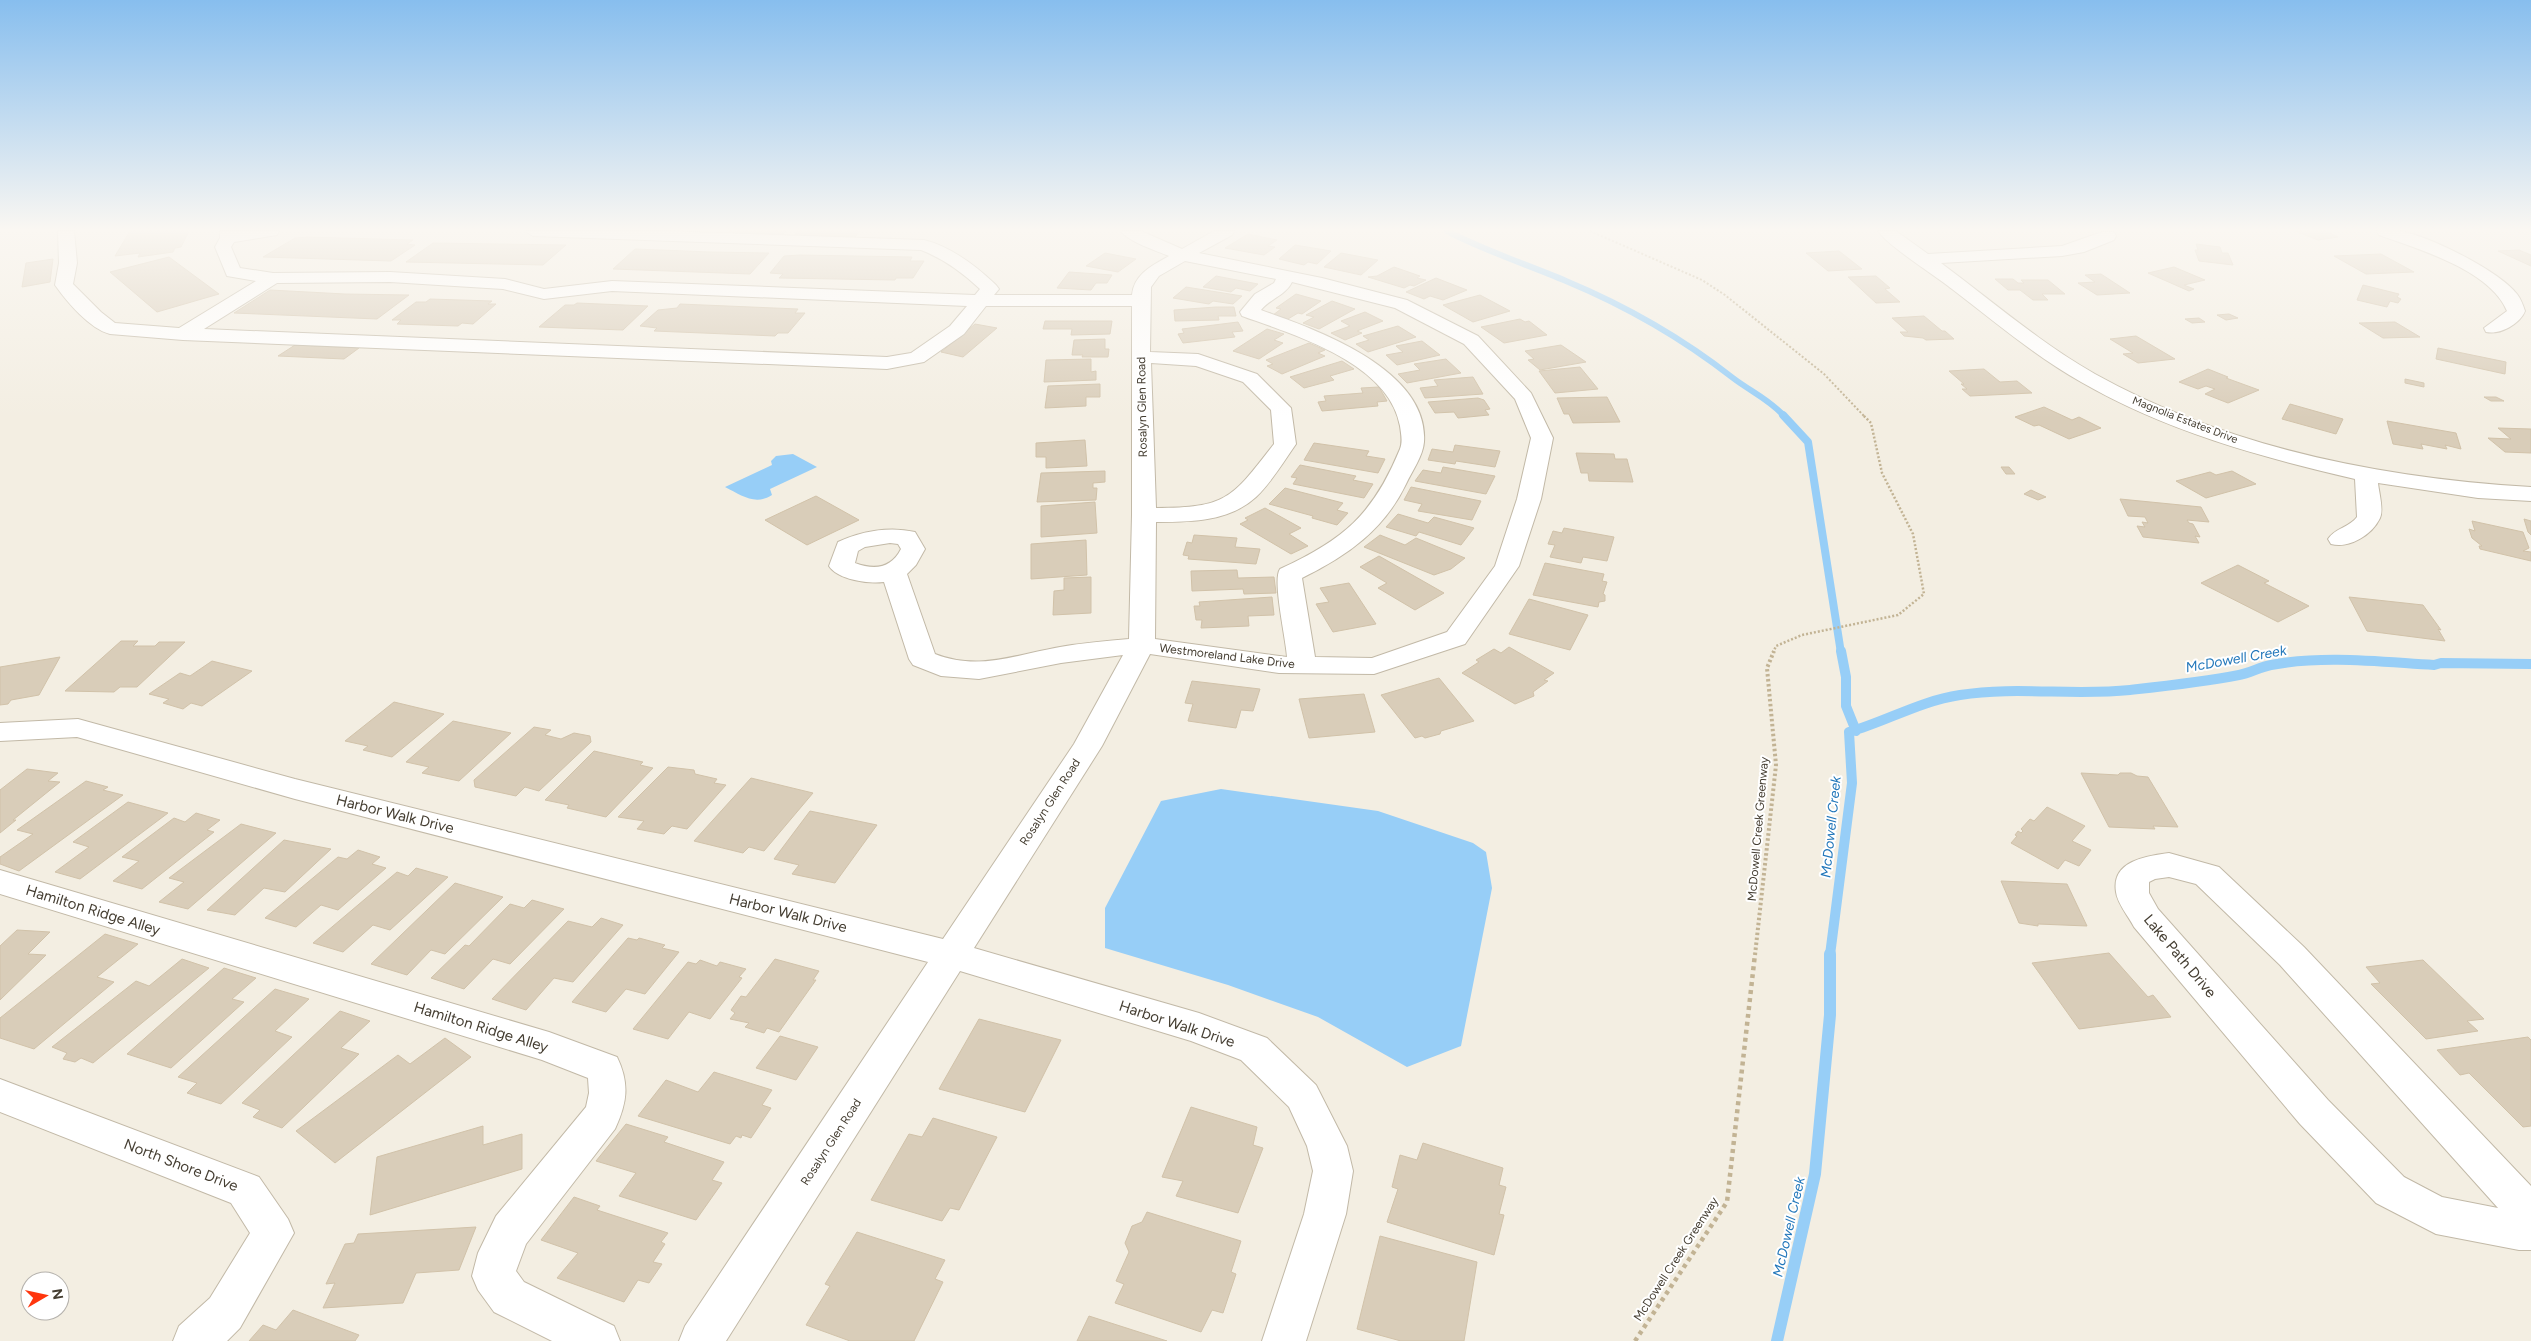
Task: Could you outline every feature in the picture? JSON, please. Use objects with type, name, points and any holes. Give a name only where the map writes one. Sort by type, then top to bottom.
[{"type":"street","points":[[73,294],[94,316],[110,328],[183,334],[887,363],[917,358],[957,330],[987,294]]},
{"type":"street","points":[[183,334],[248,294]]},
{"type":"street","points":[[798,294],[981,301],[1141,300]]},
{"type":"street","name":"Rosalyn Glen Road","points":[[701,1341],[1087,746],[1142,645],[1144,515],[1141,294]]},
{"type":"street","points":[[1268,294],[1261,298],[1249,312],[1306,332],[1354,357],[1375,372],[1400,398],[1411,420],[1413,442],[1393,488],[1352,541],[1325,558],[1289,574],[1289,587],[1297,623],[1302,665]]},
{"type":"street","name":"Westmoreland Lake Drive","points":[[894,573],[923,659],[951,670],[979,671],[1061,655],[1142,645],[1279,665],[1374,666],[1456,638],[1507,566],[1529,499],[1542,438],[1524,397],[1471,340],[1401,304],[1362,294]]},
{"type":"street","name":"Magnolia Estates Drive","points":[[1970,294],[2050,354],[2086,377],[2125,398],[2231,438],[2283,454],[2366,473],[2486,491],[2531,494]]},
{"type":"street","points":[[2494,328],[2514,316],[2516,312],[2506,294]]},
{"type":"street","points":[[1141,357],[1198,360],[1250,378],[1281,408],[1285,444],[1248,492],[1224,508],[1188,514],[1144,515]]},
{"type":"street","points":[[2340,539],[2362,527],[2369,517],[2366,473]]},
{"type":"street","name":"Harbor Walk Drive","points":[[0,732],[78,728],[295,788],[952,954],[1199,1028],[1254,1049],[1303,1096],[1327,1146],[1333,1172],[1325,1214],[1284,1341]]},
{"type":"street","name":"Lake Path Drive","points":[[2531,1215],[2292,956],[2208,874],[2169,865],[2147,868],[2133,876],[2132,893],[2146,918],[2314,1112],[2390,1190],[2436,1215],[2531,1231]]},
{"type":"street","name":"Hamilton Ridge Alley","points":[[0,882],[549,1047],[604,1068],[608,1080],[609,1100],[601,1117],[510,1230],[499,1253],[493,1276],[509,1297],[598,1341]]},
{"type":"street","name":"North Shore Drive","points":[[0,1095],[245,1190],[273,1232],[225,1313],[195,1341]]},
{"type":"path","name":"McDowell Creek Greenway","points":[[1636,1341],[1643,1326],[1727,1202],[1776,765],[1767,668],[1776,646],[1802,635],[1898,615],[1924,594],[1913,534],[1882,474],[1871,423],[1824,374],[1723,294]]},
{"type":"water","points":[[793,454],[817,467],[770,489],[772,495],[766,498],[760,500],[748,498],[725,487],[772,465],[771,461],[776,456]]},
{"type":"water","points":[[1221,789],[1378,811],[1473,843],[1486,852],[1492,888],[1461,1046],[1407,1067],[1318,1017],[1228,985],[1105,948],[1105,908],[1161,801]]},
{"type":"building","points":[[135,294],[219,294],[157,312]]},
{"type":"building","points":[[264,294],[409,295],[377,319],[234,313]]},
{"type":"building","points":[[1178,294],[1227,294],[1242,296],[1233,304],[1213,301],[1209,304],[1173,298]]},
{"type":"building","points":[[1296,294],[1321,301],[1302,314],[1298,313],[1288,319],[1273,315],[1281,309],[1276,308]]},
{"type":"building","points":[[1410,294],[1458,294],[1443,300],[1430,296],[1424,299]]},
{"type":"building","points":[[1866,294],[1890,294],[1900,302],[1876,303]]},
{"type":"building","points":[[2025,294],[2065,294],[2042,294],[2048,300],[2033,300]]},
{"type":"building","points":[[2095,294],[2120,294],[2097,295]]},
{"type":"building","points":[[2360,294],[2397,294],[2399,294],[2397,297],[2401,299],[2398,303],[2390,301],[2387,307],[2357,300]]},
{"type":"building","points":[[1480,295],[1510,311],[1473,322],[1443,305]]},
{"type":"building","points":[[430,299],[492,301],[488,304],[496,304],[473,324],[462,323],[458,326],[397,324],[401,320],[392,320],[416,302],[426,302]]},
{"type":"building","points":[[1332,301],[1355,309],[1319,329],[1303,323],[1314,317],[1306,315]]},
{"type":"building","points":[[577,303],[648,306],[623,330],[539,327],[565,305]]},
{"type":"building","points":[[680,304],[798,309],[795,313],[805,313],[788,333],[778,333],[775,336],[654,331],[657,328],[640,326],[658,310],[677,308]]},
{"type":"building","points":[[1234,307],[1236,316],[1218,316],[1219,320],[1175,321],[1174,310]]},
{"type":"building","points":[[1365,312],[1383,321],[1357,331],[1362,333],[1345,340],[1331,333],[1350,326],[1341,321]]},
{"type":"building","points":[[2229,314],[2238,318],[2226,320],[2217,315]]},
{"type":"building","points":[[1924,316],[1954,339],[1926,340],[1904,336],[1900,332],[1908,332],[1892,318]]},
{"type":"building","points":[[2199,318],[2205,322],[2192,323],[2185,319]]},
{"type":"building","points":[[1520,319],[1525,322],[1529,321],[1547,335],[1504,343],[1481,327]]},
{"type":"building","points":[[1045,321],[1112,321],[1110,334],[1071,335],[1072,329],[1043,329]]},
{"type":"building","points":[[1238,322],[1243,331],[1232,332],[1235,337],[1183,343],[1178,334],[1184,333],[1182,329]]},
{"type":"building","points":[[2395,322],[2420,337],[2383,338],[2359,323]]},
{"type":"building","points":[[975,324],[997,328],[963,357],[941,352]]},
{"type":"building","points":[[1398,326],[1416,337],[1368,352],[1356,344],[1369,340],[1363,336]]},
{"type":"building","points":[[1267,329],[1284,334],[1274,340],[1283,343],[1259,359],[1233,351]]},
{"type":"building","points":[[2136,336],[2175,359],[2138,363],[2123,354],[2133,353],[2110,339]]},
{"type":"building","points":[[1105,339],[1105,349],[1109,349],[1108,357],[1072,355],[1074,340]]},
{"type":"building","points":[[1422,341],[1440,355],[1397,365],[1386,355],[1403,352],[1396,346]]},
{"type":"building","points":[[1309,343],[1325,350],[1318,353],[1325,356],[1282,374],[1267,366],[1273,364],[1266,360]]},
{"type":"building","points":[[295,345],[359,348],[344,359],[278,356]]},
{"type":"building","points":[[1561,345],[1586,362],[1540,370],[1528,360],[1534,359],[1525,351]]},
{"type":"building","points":[[2438,348],[2506,362],[2505,374],[2436,359]]},
{"type":"building","points":[[1091,359],[1091,372],[1096,371],[1096,380],[1044,382],[1046,360]]},
{"type":"building","points":[[1446,359],[1461,373],[1407,383],[1398,374],[1420,370],[1414,364]]},
{"type":"building","points":[[1342,361],[1354,369],[1330,376],[1334,380],[1304,388],[1290,377]]},
{"type":"building","points":[[1580,367],[1598,389],[1555,393],[1539,371]]},
{"type":"building","points":[[1984,369],[2000,382],[2017,381],[2032,393],[1970,396],[1962,389],[1967,389],[1961,384],[1964,384],[1949,371]]},
{"type":"building","points":[[2208,369],[2259,390],[2228,403],[2205,394],[2215,389],[2206,386],[2198,389],[2179,382]]},
{"type":"building","points":[[1473,377],[1483,394],[1425,398],[1420,388],[1438,386],[1434,380]]},
{"type":"building","points":[[2405,379],[2424,383],[2424,387],[2405,383]]},
{"type":"building","points":[[1100,384],[1100,397],[1086,397],[1086,406],[1045,408],[1048,386]]},
{"type":"building","points":[[1379,387],[1387,401],[1377,402],[1378,406],[1322,411],[1318,402],[1326,401],[1324,396],[1363,393],[1361,388]]},
{"type":"building","points":[[1607,397],[1620,422],[1573,423],[1569,414],[1564,414],[1557,398]]},
{"type":"building","points":[[2484,397],[2496,397],[2504,401],[2491,401]]},
{"type":"building","points":[[1478,398],[1484,400],[1490,409],[1485,410],[1489,415],[1458,418],[1454,412],[1435,413],[1428,402]]},
{"type":"building","points":[[2290,404],[2343,419],[2336,434],[2282,419]]},
{"type":"building","points":[[2044,407],[2072,420],[2079,417],[2101,428],[2069,439],[2039,425],[2034,426],[2015,417]]},
{"type":"building","points":[[2387,421],[2456,433],[2461,449],[2445,445],[2447,449],[2421,444],[2423,449],[2393,444]]},
{"type":"building","points":[[2498,428],[2531,429],[2531,453],[2505,452],[2488,438],[2511,439]]},
{"type":"building","points":[[1085,440],[1087,466],[1046,468],[1046,457],[1036,457],[1036,443]]},
{"type":"building","points":[[1314,443],[1369,451],[1366,456],[1385,459],[1378,473],[1304,460]]},
{"type":"building","points":[[1455,445],[1500,451],[1495,467],[1456,461],[1455,464],[1428,460],[1432,449],[1453,452]]},
{"type":"building","points":[[1576,453],[1614,454],[1615,459],[1627,459],[1633,482],[1589,481],[1588,473],[1581,473]]},
{"type":"building","points":[[1300,465],[1356,476],[1353,480],[1373,484],[1364,498],[1293,484],[1297,478],[1291,477]]},
{"type":"building","points":[[1443,467],[1495,476],[1486,494],[1415,481],[1423,470],[1441,473]]},
{"type":"building","points":[[2001,467],[2009,467],[2015,474],[2006,474]]},
{"type":"building","points":[[1105,471],[1105,482],[1093,483],[1093,488],[1097,488],[1096,500],[1037,502],[1041,473]]},
{"type":"building","points":[[2232,471],[2256,484],[2206,498],[2176,481],[2210,472],[2216,475]]},
{"type":"building","points":[[1411,487],[1481,501],[1472,520],[1418,511],[1422,504],[1404,500]]},
{"type":"building","points":[[1285,488],[1343,503],[1337,510],[1348,513],[1337,525],[1312,518],[1313,516],[1269,504]]},
{"type":"building","points":[[2031,490],[2046,497],[2038,500],[2024,494]]},
{"type":"building","points":[[816,496],[859,520],[807,545],[765,520]]},
{"type":"building","points":[[2120,499],[2201,507],[2209,522],[2187,520],[2193,524],[2200,537],[2195,536],[2199,543],[2143,537],[2137,526],[2145,527],[2142,522],[2148,523],[2145,517],[2128,516]]},
{"type":"building","points":[[1095,502],[1097,533],[1041,537],[1041,506]]},
{"type":"building","points":[[1265,508],[1301,528],[1289,534],[1308,546],[1291,554],[1240,524],[1248,520],[1245,518]]},
{"type":"building","points":[[1398,514],[1428,523],[1434,517],[1474,528],[1461,545],[1419,532],[1416,536],[1386,527]]},
{"type":"building","points":[[2524,519],[2531,521],[2531,535],[2528,532]]},
{"type":"building","points":[[2472,521],[2523,532],[2529,548],[2523,551],[2531,552],[2531,561],[2480,549],[2479,546],[2482,546],[2472,538],[2469,529],[2475,531]]},
{"type":"building","points":[[1564,528],[1614,537],[1607,561],[1583,557],[1581,563],[1550,557],[1555,545],[1548,544],[1553,531],[1562,533]]},
{"type":"building","points":[[1194,535],[1237,538],[1235,547],[1260,549],[1256,564],[1188,559],[1189,556],[1183,555],[1187,542],[1192,543]]},
{"type":"building","points":[[1380,535],[1405,545],[1416,538],[1465,558],[1451,569],[1434,575],[1364,547]]},
{"type":"building","points":[[1086,540],[1087,575],[1031,579],[1031,544]]},
{"type":"building","points":[[1379,556],[1444,593],[1415,610],[1378,588],[1387,583],[1360,567]]},
{"type":"building","points":[[1545,563],[1604,574],[1602,581],[1607,582],[1603,594],[1605,595],[1605,601],[1599,602],[1598,607],[1533,595]]},
{"type":"building","points":[[2238,565],[2269,581],[2264,583],[2309,606],[2278,622],[2201,583]]},
{"type":"building","points":[[1237,570],[1238,578],[1274,577],[1276,593],[1244,594],[1243,589],[1192,591],[1191,571]]},
{"type":"building","points":[[1091,577],[1091,613],[1053,615],[1054,591],[1064,590],[1064,578]]},
{"type":"building","points":[[1349,583],[1376,624],[1333,632],[1316,604],[1329,602],[1320,588]]},
{"type":"building","points":[[1272,597],[1274,615],[1248,616],[1249,626],[1201,628],[1202,620],[1196,620],[1194,606],[1200,606],[1199,602]]},
{"type":"building","points":[[2349,597],[2423,605],[2441,630],[2438,629],[2445,641],[2367,631]]},
{"type":"building","points":[[1529,599],[1588,615],[1570,650],[1509,634]]},
{"type":"building","points":[[121,641],[138,641],[133,646],[155,646],[159,642],[185,642],[137,687],[120,687],[114,692],[65,691]]},
{"type":"building","points":[[1509,647],[1554,673],[1544,680],[1548,681],[1533,692],[1534,696],[1515,704],[1462,673],[1479,662],[1476,660],[1494,649],[1501,653]]},
{"type":"building","points":[[60,657],[39,695],[11,700],[8,704],[0,705],[0,667]]},
{"type":"building","points":[[212,661],[252,671],[202,706],[191,703],[183,709],[163,703],[169,699],[149,694],[180,673],[190,676]]},
{"type":"building","points":[[1439,678],[1474,721],[1441,731],[1440,734],[1425,738],[1422,736],[1415,738],[1381,695]]},
{"type":"building","points":[[1192,681],[1260,689],[1253,711],[1241,710],[1236,728],[1188,721],[1193,704],[1185,703]]},
{"type":"building","points":[[1364,694],[1375,732],[1309,738],[1299,699]]},
{"type":"building","points":[[394,702],[444,714],[392,757],[363,750],[368,746],[345,741]]},
{"type":"building","points":[[453,721],[511,733],[459,781],[422,773],[429,767],[406,762]]},
{"type":"building","points":[[534,727],[551,730],[545,735],[561,739],[574,733],[590,736],[591,742],[539,791],[525,787],[516,796],[475,787],[474,780]]},
{"type":"building","points":[[594,751],[643,762],[640,765],[653,768],[606,817],[567,808],[569,805],[545,800]]},
{"type":"building","points":[[668,767],[694,770],[695,774],[717,779],[714,783],[726,785],[687,829],[672,826],[664,834],[637,829],[644,821],[618,817]]},
{"type":"building","points":[[27,769],[58,773],[48,781],[60,782],[0,833],[0,790]]},
{"type":"building","points":[[2081,773],[2118,775],[2120,773],[2131,773],[2137,776],[2148,777],[2178,827],[2153,826],[2155,829],[2109,827]]},
{"type":"building","points":[[751,778],[813,793],[764,851],[749,847],[743,853],[694,841]]},
{"type":"building","points":[[86,781],[108,787],[103,790],[123,795],[19,871],[0,864],[0,857],[33,834],[17,830]]},
{"type":"building","points":[[128,802],[168,813],[80,879],[55,872],[89,847],[73,842]]},
{"type":"building","points":[[2047,807],[2085,826],[2072,841],[2091,850],[2079,866],[2065,860],[2058,869],[2011,843],[2017,836],[2015,835],[2018,831],[2021,833],[2023,831],[2021,829],[2030,819],[2034,821]]},
{"type":"building","points":[[810,811],[877,825],[835,883],[792,874],[799,865],[774,859]]},
{"type":"building","points":[[196,813],[220,820],[207,830],[214,832],[142,889],[113,881],[139,861],[122,857],[174,818],[185,822]]},
{"type":"building","points":[[241,824],[276,833],[188,909],[159,902],[184,882],[169,878]]},
{"type":"building","points":[[284,840],[331,849],[285,892],[264,888],[235,915],[207,910]]},
{"type":"building","points":[[358,850],[380,857],[372,864],[386,868],[338,910],[321,905],[296,927],[265,918],[338,857],[347,859]]},
{"type":"building","points":[[416,868],[448,877],[390,930],[373,925],[343,952],[313,943],[397,872],[408,876]]},
{"type":"building","points":[[2001,881],[2067,884],[2087,926],[2038,924],[2038,926],[2019,923]]},
{"type":"building","points":[[455,883],[503,897],[445,954],[431,950],[407,975],[371,964]]},
{"type":"building","points":[[532,900],[564,909],[510,964],[493,959],[464,989],[431,978],[465,945],[469,946],[510,904],[524,908]]},
{"type":"building","points":[[601,918],[623,925],[573,982],[554,978],[526,1010],[492,999],[568,921],[592,927]]},
{"type":"building","points":[[17,930],[50,932],[28,954],[46,955],[0,1000],[0,946]]},
{"type":"building","points":[[105,934],[138,944],[97,977],[114,982],[34,1049],[0,1038],[0,1018]]},
{"type":"building","points":[[628,938],[637,940],[639,938],[665,945],[662,948],[679,952],[645,994],[626,989],[606,1012],[572,1002]]},
{"type":"building","points":[[2109,953],[2148,997],[2153,995],[2171,1017],[2079,1029],[2032,963]]},
{"type":"building","points":[[182,959],[209,968],[93,1063],[81,1058],[75,1062],[63,1059],[67,1053],[52,1047],[136,981],[149,986]]},
{"type":"building","points":[[775,959],[819,971],[813,980],[816,980],[779,1032],[767,1028],[764,1033],[745,1027],[749,1023],[730,1019],[735,1013],[731,1010],[741,996],[746,997]]},
{"type":"building","points":[[700,960],[717,966],[720,962],[746,969],[739,977],[742,978],[710,1019],[689,1012],[668,1039],[633,1029],[688,962],[696,964]]},
{"type":"building","points":[[2423,960],[2484,1019],[2467,1021],[2478,1031],[2426,1039],[2371,984],[2380,983],[2366,967]]},
{"type":"building","points":[[224,968],[256,978],[232,999],[244,1002],[171,1068],[127,1054]]},
{"type":"building","points":[[275,989],[309,999],[275,1031],[292,1037],[221,1104],[187,1093],[197,1083],[178,1077]]},
{"type":"building","points":[[340,1011],[370,1021],[341,1048],[359,1054],[282,1128],[253,1117],[260,1110],[242,1103]]},
{"type":"building","points":[[979,1019],[1061,1040],[1025,1112],[939,1089]]},
{"type":"building","points":[[780,1036],[818,1047],[796,1080],[756,1068]]},
{"type":"building","points":[[2528,1037],[2531,1040],[2531,1126],[2523,1127],[2469,1073],[2460,1075],[2437,1050]]},
{"type":"building","points":[[445,1038],[471,1057],[335,1163],[296,1131],[398,1055],[410,1064]]},
{"type":"building","points":[[714,1072],[772,1090],[762,1105],[771,1108],[751,1138],[742,1135],[741,1138],[736,1136],[730,1144],[638,1116],[666,1080],[698,1092]]},
{"type":"building","points":[[1191,1107],[1257,1127],[1253,1145],[1263,1148],[1238,1213],[1176,1196],[1183,1181],[1162,1177]]},
{"type":"building","points":[[933,1118],[997,1137],[959,1210],[950,1208],[942,1221],[871,1200],[909,1134],[922,1137]]},
{"type":"building","points":[[626,1124],[668,1137],[664,1142],[724,1162],[712,1180],[722,1183],[696,1220],[619,1196],[636,1173],[596,1161]]},
{"type":"building","points":[[483,1126],[483,1145],[522,1134],[522,1169],[370,1215],[377,1157]]},
{"type":"building","points":[[1423,1143],[1503,1168],[1499,1185],[1506,1187],[1499,1214],[1504,1215],[1494,1255],[1387,1222],[1398,1189],[1392,1187],[1400,1155],[1417,1160]]},
{"type":"building","points":[[574,1197],[600,1206],[597,1210],[668,1233],[661,1242],[665,1244],[653,1262],[662,1264],[649,1283],[638,1280],[624,1302],[557,1278],[578,1253],[541,1240]]},
{"type":"building","points":[[1147,1212],[1241,1241],[1231,1272],[1236,1274],[1223,1313],[1212,1310],[1201,1332],[1115,1303],[1124,1284],[1116,1281],[1129,1252],[1125,1243],[1132,1226],[1142,1222]]},
{"type":"building","points":[[476,1227],[459,1270],[416,1273],[403,1303],[323,1308],[335,1283],[326,1284],[345,1244],[354,1243],[358,1234]]},
{"type":"building","points":[[857,1232],[945,1260],[935,1279],[943,1282],[914,1341],[850,1341],[806,1325],[830,1286],[825,1284]]},
{"type":"building","points":[[1380,1236],[1477,1262],[1464,1341],[1401,1341],[1357,1329]]},
{"type":"building","points":[[293,1310],[359,1335],[355,1341],[249,1341],[263,1325],[276,1330]]},
{"type":"building","points":[[1089,1316],[1167,1341],[1077,1341]]},
{"type":"waterway","points":[[1594,294],[1632,312],[1674,336],[1766,400],[1783,415]]},
{"type":"waterway","points":[[1783,415],[1808,442],[1841,653]]},
{"type":"waterway","points":[[1841,651],[1846,677],[1846,706],[1855,730]]},
{"type":"waterway","name":"McDowell Creek","points":[[1855,730],[1917,706],[1945,698],[1981,692],[2109,692],[2130,690],[2212,680],[2243,674],[2271,665],[2311,660],[2352,660],[2434,665],[2441,663],[2531,664]]},
{"type":"waterway","name":"McDowell Creek","points":[[1830,955],[1852,783],[1849,732],[1855,730]]},
{"type":"waterway","name":"McDowell Creek","points":[[1777,1341],[1815,1174],[1830,1015],[1830,955]]}]
